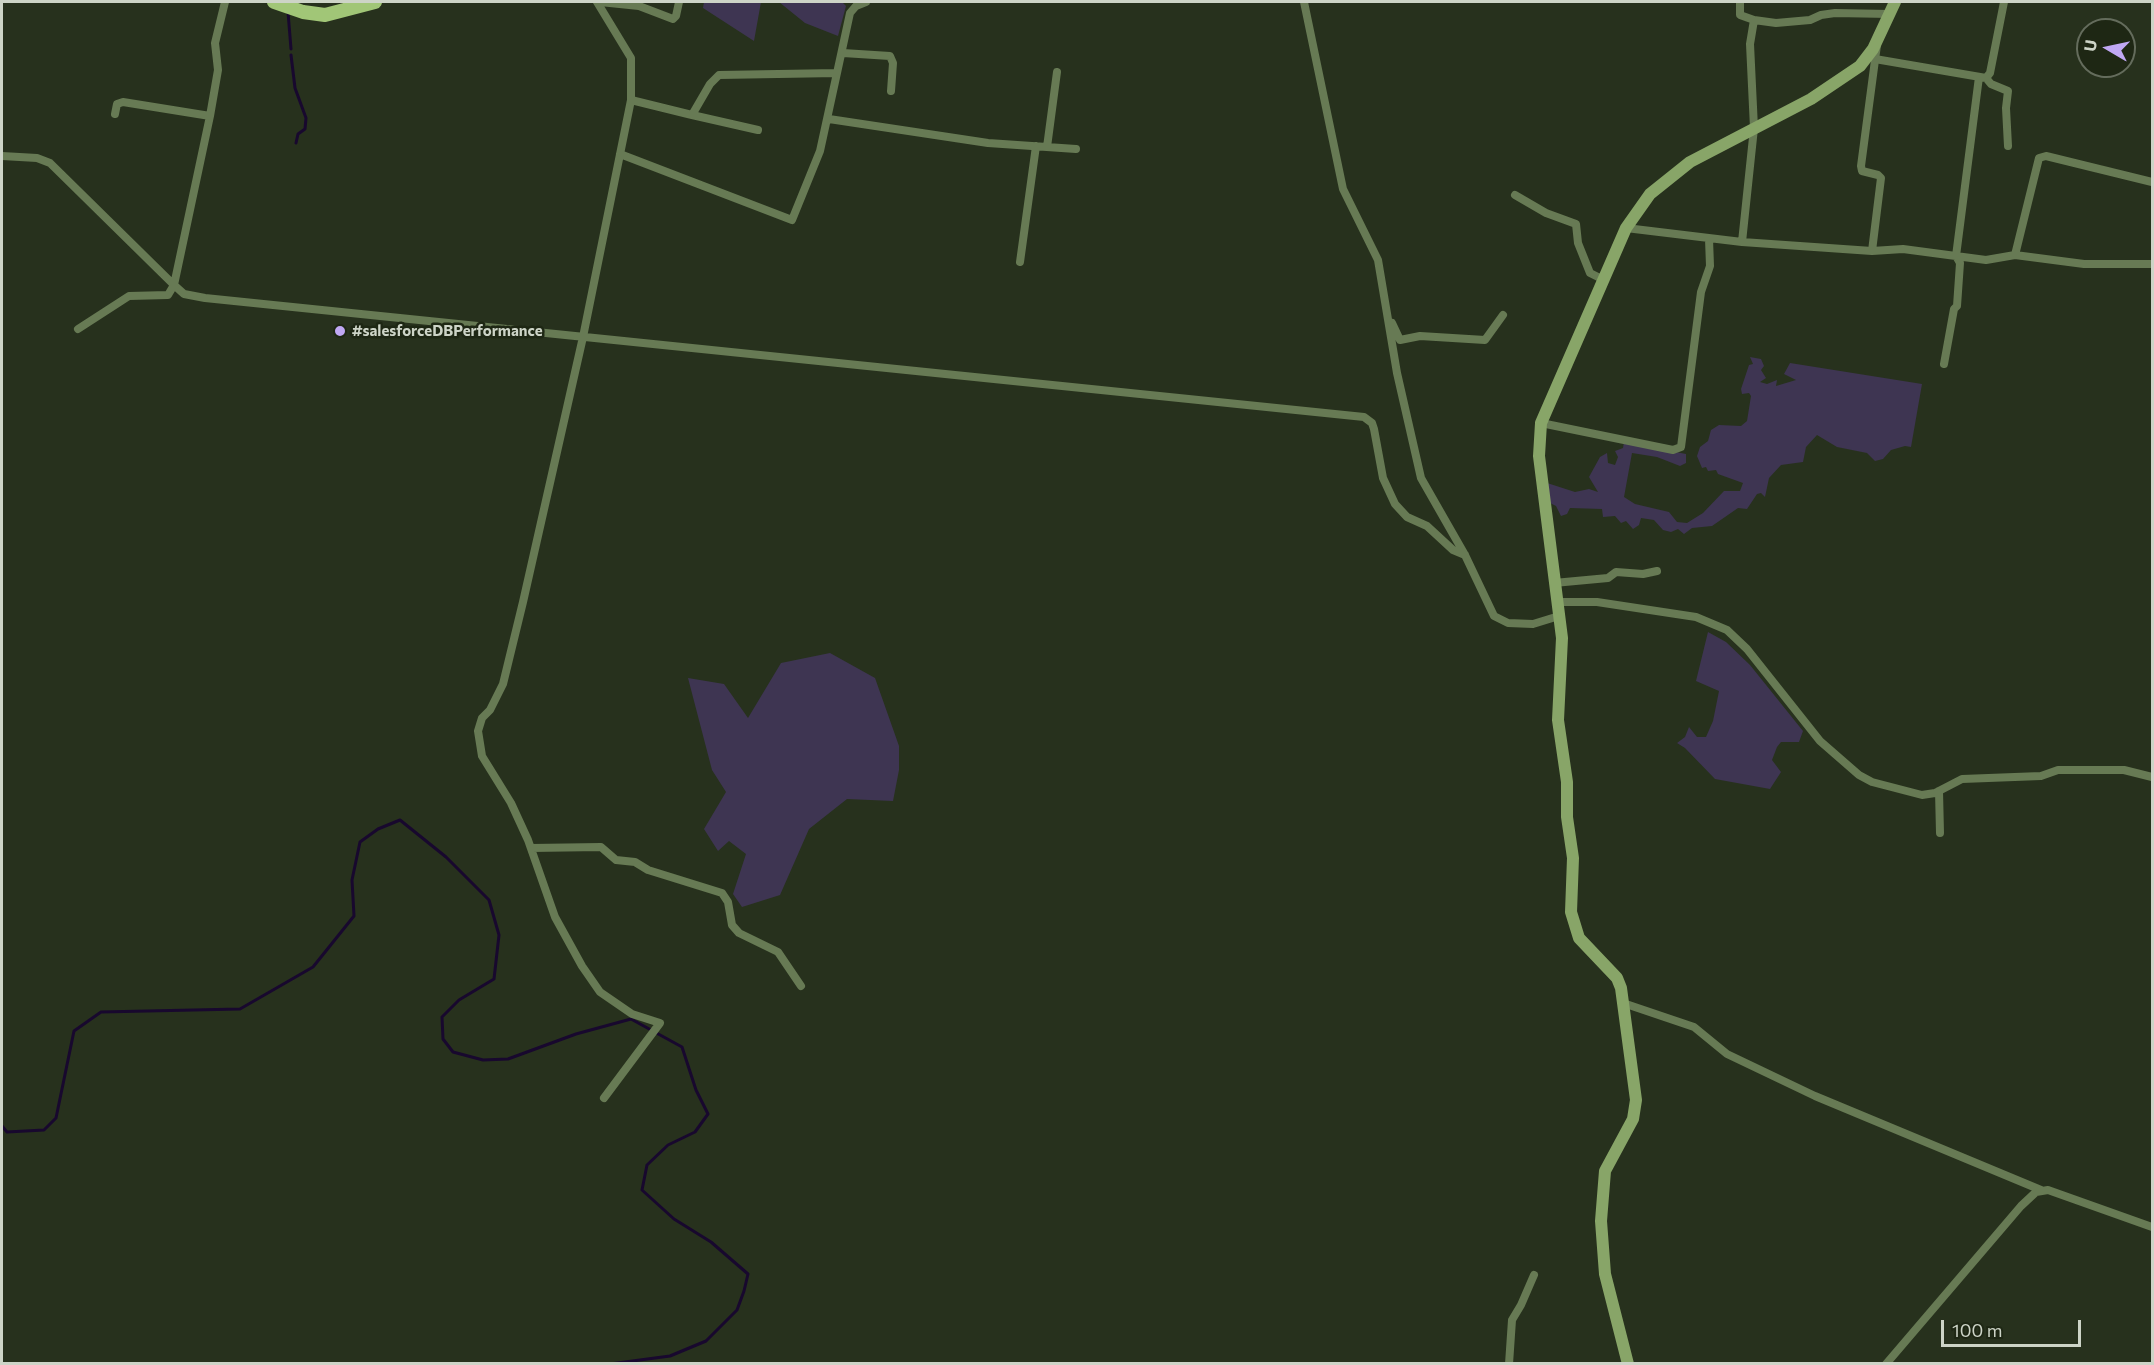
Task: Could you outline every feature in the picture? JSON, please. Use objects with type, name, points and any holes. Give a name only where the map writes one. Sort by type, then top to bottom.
[{"type":"main road","points":[[283,5],[324,15],[375,2]]},
{"type":"street","points":[[78,330],[129,296],[168,295],[174,285],[210,116],[218,70],[215,43],[225,2]]},
{"type":"street","points":[[598,2],[639,6],[673,19],[676,16],[679,2]]},
{"type":"street","points":[[598,2],[631,58],[632,100],[583,337],[503,684],[490,710],[482,718],[478,731],[482,756],[511,803],[531,848],[555,917],[600,992],[632,1014],[660,1023],[657,1031],[604,1098]]},
{"type":"street","points":[[620,154],[792,220],[820,151],[829,119],[850,13],[856,6],[866,2]]},
{"type":"street","points":[[1304,2],[1343,189],[1377,260],[1418,470],[1427,492],[1465,555],[1494,616],[1499,620],[1533,624],[1559,616]]},
{"type":"street","points":[[1740,2],[1740,15],[1754,20],[1776,23],[1810,20],[1821,15],[1893,8]]},
{"type":"street","points":[[1944,364],[1953,309],[1957,306],[1960,263],[1956,256],[1982,78],[1990,73],[2004,2]]},
{"type":"street","points":[[1628,1364],[1605,1274],[1601,1230],[1605,1172],[1633,1119],[1636,1107],[1623,1003],[1617,978],[1579,938],[1572,923],[1570,903],[1573,858],[1566,817],[1567,782],[1558,720],[1562,638],[1539,456],[1541,423],[1626,228],[1650,194],[1677,171],[1844,78],[1865,61],[1893,8]]},
{"type":"street","points":[[1742,242],[1754,128],[1750,44],[1754,20]]},
{"type":"street","points":[[1872,251],[1881,178],[1862,171],[1861,166],[1878,39]]},
{"type":"street","points":[[843,53],[890,56],[893,63],[891,91]]},
{"type":"street","points":[[1875,59],[1982,78],[2008,91],[2006,108],[2008,146]]},
{"type":"street","points":[[1047,147],[1057,72]]},
{"type":"street","points":[[692,115],[710,84],[719,75],[837,73]]},
{"type":"street","points":[[632,100],[758,130]]},
{"type":"street","points":[[115,114],[117,104],[123,102],[210,116]]},
{"type":"street","points":[[829,119],[980,142],[1076,149]]},
{"type":"street","points":[[1020,262],[1036,146]]},
{"type":"street","points":[[2,156],[37,158],[50,163],[184,294],[205,298],[1364,417],[1374,429],[1383,478],[1395,504],[1407,518],[1427,526],[1453,550],[1465,555]]},
{"type":"street","points":[[2015,255],[2039,158],[2046,156],[2152,182]]},
{"type":"street","points":[[1515,195],[1546,213],[1576,224],[1578,243],[1590,273],[1602,279]]},
{"type":"street","points":[[1626,228],[1742,242],[1872,251],[1903,249],[1986,260],[2015,255],[2084,264],[2152,264]]},
{"type":"street","points":[[1541,423],[1673,450],[1680,447],[1701,292],[1710,266],[1709,239]]},
{"type":"street","points":[[1388,315],[1401,340],[1420,336],[1485,340],[1503,315]]},
{"type":"street","points":[[1554,583],[1608,578],[1616,572],[1643,574],[1657,571]]},
{"type":"street","points":[[1556,602],[1597,603],[1688,615],[1720,626],[1740,640],[1824,745],[1872,782],[1915,795],[1929,795],[1962,779],[2042,776],[2058,770],[2124,770],[2152,777]]},
{"type":"street","points":[[1939,791],[1940,833]]},
{"type":"street","points":[[531,848],[601,848],[615,860],[635,862],[648,870],[722,893],[728,902],[732,925],[739,933],[778,952],[801,986]]},
{"type":"street","points":[[1623,1003],[1694,1027],[1727,1054],[1815,1096],[2041,1190],[2152,1227]]},
{"type":"street","points":[[1886,1364],[2020,1206],[2041,1190]]},
{"type":"street","points":[[1509,1364],[1512,1320],[1534,1275]]},
{"type":"shaded area","points":[[704,2],[761,2],[754,41],[703,8]]},
{"type":"shaded area","points":[[779,2],[842,2],[846,6],[838,36],[805,23]]},
{"type":"shaded area","points":[[1750,357],[1761,359],[1764,366],[1761,370],[1766,378],[1760,382],[1767,384],[1777,380],[1776,386],[1796,380],[1784,374],[1790,363],[1922,384],[1911,447],[1905,446],[1891,450],[1883,459],[1875,461],[1867,453],[1837,447],[1817,435],[1806,447],[1803,462],[1781,465],[1769,478],[1765,497],[1761,493],[1757,494],[1747,509],[1738,508],[1712,526],[1692,528],[1684,534],[1678,529],[1671,532],[1663,530],[1654,520],[1641,518],[1639,525],[1633,529],[1626,521],[1621,523],[1615,516],[1603,517],[1602,509],[1570,508],[1567,514],[1561,516],[1556,506],[1548,502],[1544,482],[1575,492],[1589,489],[1598,492],[1589,477],[1600,457],[1607,453],[1608,463],[1615,465],[1618,457],[1615,451],[1623,448],[1624,442],[1686,454],[1686,463],[1680,466],[1657,457],[1632,453],[1624,497],[1635,504],[1669,512],[1677,522],[1687,523],[1703,513],[1724,491],[1740,491],[1743,483],[1718,474],[1716,470],[1708,471],[1706,467],[1702,468],[1697,456],[1700,447],[1708,441],[1711,430],[1719,425],[1741,426],[1747,421],[1751,396],[1749,393],[1742,394],[1741,389],[1749,365],[1753,364]]},
{"type":"shaded area","points":[[1708,632],[1726,642],[1750,665],[1803,731],[1799,742],[1781,742],[1777,747],[1772,760],[1781,772],[1770,789],[1715,779],[1685,748],[1677,743],[1685,737],[1689,727],[1697,737],[1706,737],[1713,721],[1719,691],[1696,681]]},
{"type":"shaded area","points":[[830,653],[875,678],[899,746],[899,770],[893,801],[847,799],[809,829],[780,895],[742,907],[733,894],[746,854],[729,841],[718,851],[704,829],[726,792],[712,770],[688,678],[724,684],[748,718],[781,663]]},
{"type":"waterway","points":[[288,12],[291,49]]},
{"type":"waterway","points":[[291,55],[295,88],[306,118],[305,129],[298,134],[296,143]]},
{"type":"waterway","points":[[2,1126],[7,1132],[44,1130],[56,1118],[74,1031],[101,1012],[240,1009],[313,967],[354,916],[352,880],[360,842],[378,829],[400,820],[446,857],[489,900],[499,935],[494,979],[459,1000],[442,1017],[443,1039],[453,1052],[483,1060],[508,1059],[576,1034],[631,1019],[682,1047],[696,1090],[708,1114],[695,1132],[668,1145],[647,1165],[642,1190],[674,1219],[711,1242],[748,1274],[737,1310],[706,1341],[670,1356],[610,1364]]},
{"type":"place","name":"#salesforceDBPerformance","points":[[340,331]]}]
